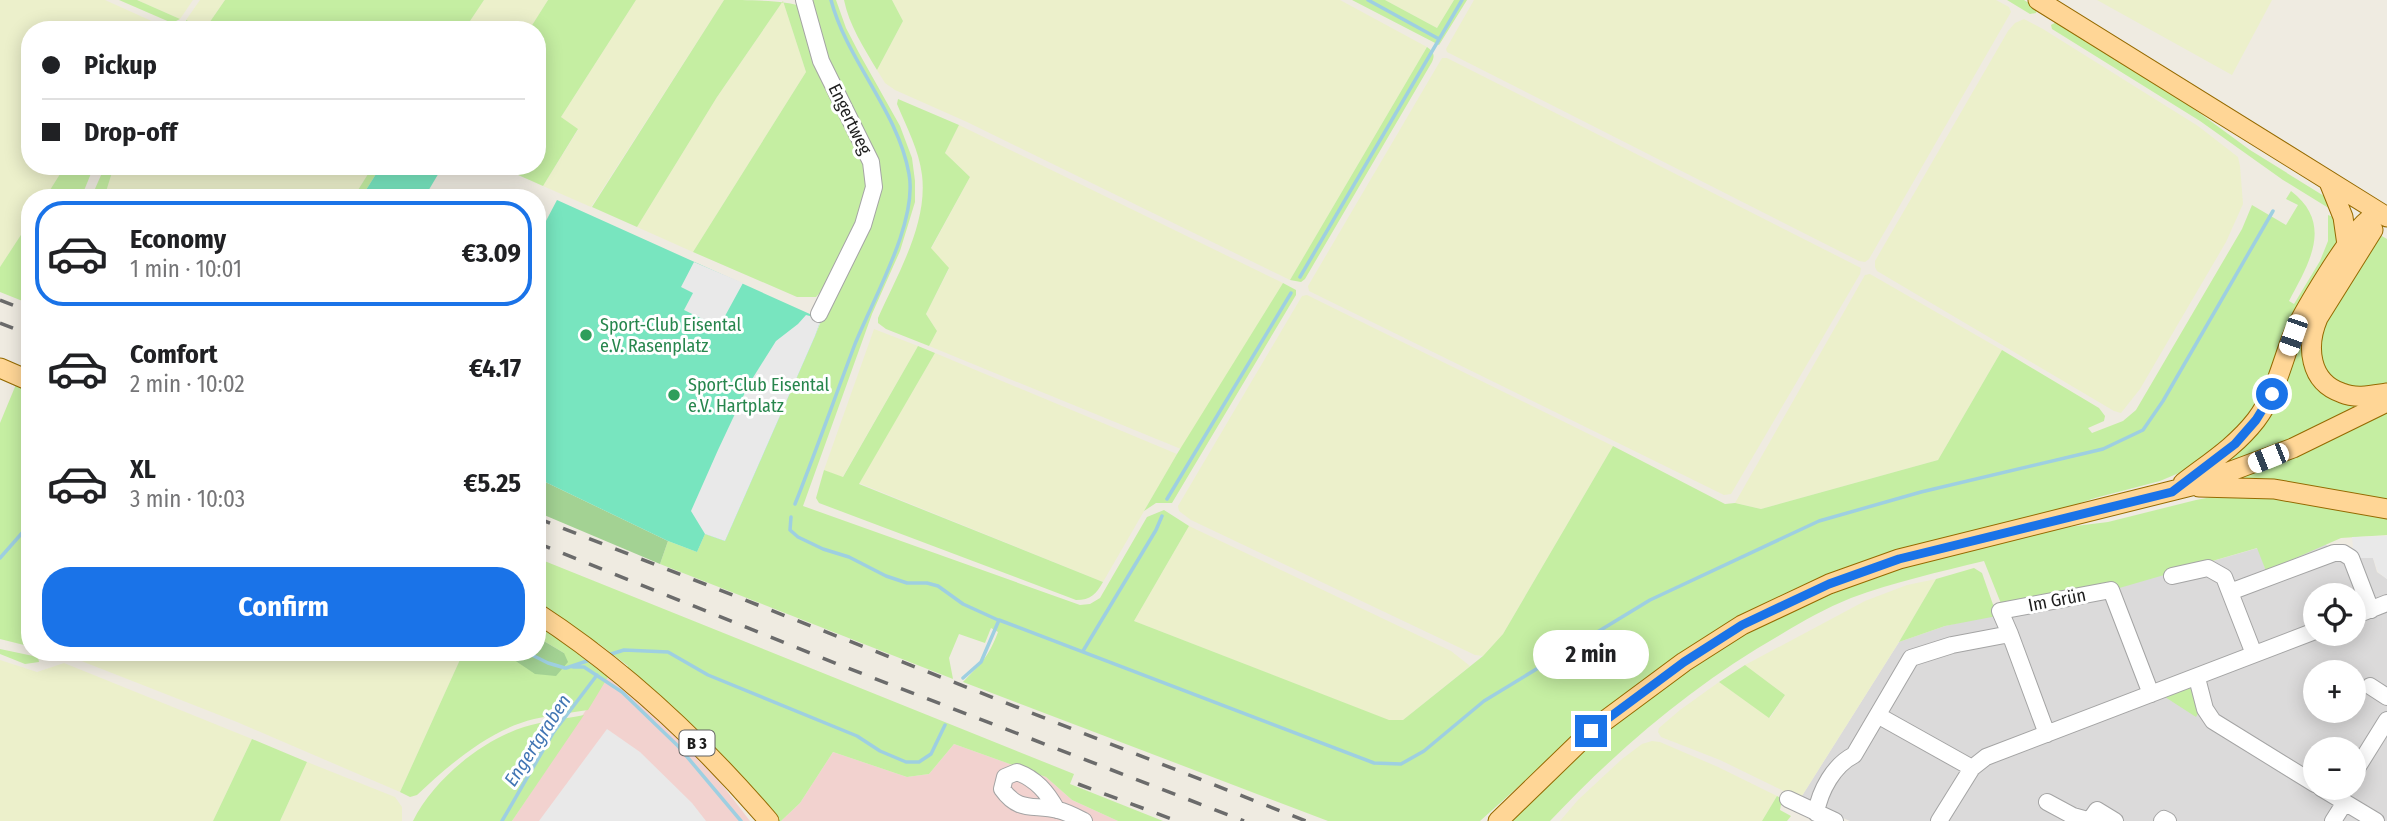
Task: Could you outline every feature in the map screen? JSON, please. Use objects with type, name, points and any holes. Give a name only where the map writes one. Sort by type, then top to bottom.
[{"type":"main road","points":[[2050,3],[2384,216]]},
{"type":"main road","points":[[2329,182],[2343,217],[2347,245]]},
{"type":"main road","points":[[2172,492],[2235,444],[2256,420],[2272,394],[2293,335],[2347,245],[2366,222],[2384,216]]},
{"type":"main road","points":[[2384,216],[2318,318],[2310,349],[2314,368],[2327,385],[2343,394],[2361,396],[2387,393]]},
{"type":"main road","points":[[0,368],[21,377]]},
{"type":"main road","points":[[1498,821],[1591,731],[1684,662],[1742,625],[1829,584],[1899,559],[2191,486],[2293,448],[2387,402]]},
{"type":"main road","points":[[2191,486],[2274,489],[2387,509]]},
{"type":"main road","name":"B 3","points":[[546,620],[618,672],[685,731],[769,821]]},
{"type":"street","name":"Engertweg","points":[[804,0],[821,61],[871,162],[874,187],[863,225],[819,314]]},
{"type":"street","points":[[2230,592],[2334,553],[2343,553],[2351,558],[2371,610]]},
{"type":"street","points":[[2172,576],[2207,568],[2224,577],[2254,654]]},
{"type":"street","name":"Im Grün","points":[[2047,734],[2000,611],[2111,590],[2151,694]]},
{"type":"street","points":[[2366,612],[2387,604]]},
{"type":"street","points":[[1816,813],[1818,801],[1840,762],[1854,755],[1911,658],[1952,645],[2010,634]]},
{"type":"street","points":[[1939,821],[1972,768],[1986,757],[2303,636]]},
{"type":"street","points":[[2197,678],[2205,709],[2213,721],[2303,777]]},
{"type":"street","points":[[2370,686],[2387,697]]},
{"type":"street","points":[[1879,716],[1972,768]]},
{"type":"street","points":[[2366,754],[2387,720]]},
{"type":"street","points":[[1788,799],[1835,821]]},
{"type":"street","points":[[2333,821],[2341,800]]},
{"type":"street","points":[[2349,800],[2376,821]]},
{"type":"street","points":[[2047,802],[2073,816],[2091,821],[2097,810],[2115,821]]},
{"type":"street","points":[[1057,810],[1084,821]]},
{"type":"street","points":[[2162,821],[2168,821]]},
{"type":"shaded area","points":[[694,262],[743,283],[719,327],[684,310],[693,293],[681,287]]},
{"type":"shaded area","points":[[806,315],[821,319],[815,336],[725,541],[705,534],[691,511],[718,450],[749,384],[776,341]]},
{"type":"shaded area","points":[[2387,536],[2387,579],[2378,572],[2373,558],[2354,558],[2352,537]]},
{"type":"shaded area","points":[[2325,544],[2345,558],[2373,558],[2377,572],[2387,579],[2387,821],[1850,821],[1800,799],[1899,642],[1945,626],[2171,573],[2258,548],[2266,570]]},
{"type":"shaded area","points":[[610,674],[696,751],[750,821],[512,821]]},
{"type":"shaded area","points":[[607,729],[640,752],[692,803],[706,821],[539,821]]},
{"type":"shaded area","points":[[954,744],[1046,777],[1072,800],[1118,821],[781,821],[800,803],[833,752],[907,777],[929,774]]},
{"type":"green space","points":[[0,0],[105,0],[152,21],[21,21],[21,175],[59,175],[51,189],[21,189],[21,235],[0,267]]},
{"type":"green space","points":[[119,0],[137,0],[180,19],[167,21]]},
{"type":"green space","points":[[137,0],[193,0],[180,19]]},
{"type":"green space","points":[[200,0],[225,0],[211,21],[186,20]]},
{"type":"green space","points":[[225,0],[484,0],[470,21],[211,21]]},
{"type":"green space","points":[[484,0],[548,0],[535,21],[470,21]]},
{"type":"green space","points":[[548,0],[636,0],[561,117],[578,129],[543,186],[518,175],[546,175],[546,21],[535,21]]},
{"type":"green space","points":[[636,0],[724,0],[591,207],[543,186],[578,130],[561,117]]},
{"type":"green space","points":[[724,0],[782,2],[717,97],[637,227],[592,207]]},
{"type":"green space","points":[[809,0],[836,0],[846,28],[900,126],[912,158],[915,202],[900,251],[872,314],[803,506],[1080,605],[1090,604],[1100,598],[1147,517],[1164,510],[1189,526],[1134,621],[1389,720],[1403,720],[1483,656],[1503,634],[1613,446],[1725,504],[1735,503],[1761,509],[1938,460],[2002,350],[2099,408],[2105,416],[2104,421],[2088,428],[2092,433],[2123,421],[2136,410],[2242,229],[2252,205],[2286,225],[2298,205],[2286,199],[2291,191],[2312,217],[2314,244],[2289,301],[2294,304],[2320,261],[2328,241],[2328,215],[2341,220],[2342,235],[2252,419],[2186,470],[2160,481],[1821,581],[1579,732],[1480,821],[1328,821],[963,682],[988,654],[998,632],[991,628],[985,643],[959,634],[949,658],[953,679],[660,564],[668,541],[697,552],[705,534],[725,541],[815,336],[877,185],[829,67]]},
{"type":"green space","points":[[844,0],[892,0],[903,21],[877,70],[853,27]]},
{"type":"green space","points":[[892,0],[1340,0],[1427,47],[1290,280],[885,83],[877,70],[903,21]]},
{"type":"green space","points":[[1352,0],[1385,0],[1437,28],[1454,0],[1467,0],[1439,45]]},
{"type":"green space","points":[[1385,0],[1454,0],[1437,28]]},
{"type":"green space","points":[[1474,0],[1996,0],[2009,7],[2011,12],[1865,262],[1447,52],[1446,49]]},
{"type":"green space","points":[[2007,0],[2024,0],[2037,8],[2036,13],[2030,14]]},
{"type":"green space","points":[[2097,0],[2272,0],[2232,75]]},
{"type":"green space","points":[[783,1],[806,72],[693,252],[637,227],[717,97]]},
{"type":"green space","points":[[784,3],[802,7],[861,145],[869,180],[865,210],[825,287],[816,297],[797,297],[693,252],[806,72]]},
{"type":"green space","points":[[2024,19],[2198,126],[2238,157],[2243,204],[2226,242],[2140,389],[2121,413],[1877,271],[1875,267],[1875,261],[2008,31],[2015,23]]},
{"type":"green space","points":[[2058,21],[2190,106],[2250,150],[2324,196],[2335,212],[2283,180],[2200,121],[2052,29],[2051,25]]},
{"type":"green space","points":[[1427,47],[1433,54],[1432,62],[1305,279],[1301,282],[1290,280]]},
{"type":"green space","points":[[1442,58],[1447,58],[1861,268],[1860,274],[1731,494],[1724,495],[1309,291],[1308,286]]},
{"type":"green space","points":[[898,99],[959,125],[945,153],[970,177],[931,248],[949,268],[926,314],[937,331],[929,346],[886,329],[878,323],[916,230],[923,193],[918,157],[897,104]]},
{"type":"green space","points":[[959,125],[1283,283],[1181,449],[929,346],[937,331],[926,314],[949,269],[931,249],[970,177],[945,153]]},
{"type":"green space","points":[[59,175],[90,175],[85,189],[51,189]]},
{"type":"green space","points":[[101,175],[111,175],[107,189],[95,189]]},
{"type":"green space","points":[[111,175],[367,175],[359,189],[107,189]]},
{"type":"green space","points":[[367,175],[375,175],[367,189],[359,189]]},
{"type":"green space","points":[[375,175],[438,175],[429,189],[367,189]]},
{"type":"green space","points":[[557,200],[821,319],[725,541],[705,534],[697,552],[668,541],[546,482],[546,221]]},
{"type":"green space","points":[[21,235],[21,300],[0,292],[0,267]]},
{"type":"green space","points":[[2380,235],[2387,239],[2387,385],[2367,389],[2352,388],[2322,370],[2318,332]]},
{"type":"green space","points":[[1870,274],[2002,350],[1938,460],[1761,509],[1735,503],[1865,275]]},
{"type":"green space","points":[[1283,283],[1296,290],[1296,295],[1172,503],[1156,503],[1144,511],[1177,454]]},
{"type":"green space","points":[[1307,295],[1613,446],[1503,634],[1483,656],[1475,655],[1191,520],[1179,511],[1178,506],[1302,296]]},
{"type":"green space","points":[[874,329],[918,346],[842,478],[824,470]]},
{"type":"green space","points":[[2301,339],[2305,341],[2308,366],[2374,400],[2303,436],[2209,473]]},
{"type":"green space","points":[[918,346],[935,353],[859,484],[1103,582],[1092,596],[1076,600],[819,503],[816,498],[824,470],[843,477]]},
{"type":"green space","points":[[935,353],[1177,454],[1103,582],[859,483]]},
{"type":"green space","points":[[17,382],[21,384],[21,644],[0,639],[0,423]]},
{"type":"green space","points":[[2387,411],[2387,501],[2221,484]]},
{"type":"green space","points":[[546,482],[668,541],[660,564],[546,516]]},
{"type":"green space","points":[[2261,493],[2387,514],[2387,535],[2341,538],[2266,571],[2257,548],[2116,589],[2002,606],[1984,561],[1867,592],[1806,620],[1748,654],[1687,696],[1630,743],[1550,821],[1508,821],[1589,745],[1641,703],[1695,665],[1786,613],[1905,564],[2060,528],[2108,522],[2196,500],[2227,494]]},
{"type":"green space","points":[[1189,526],[1451,651],[1470,666],[1403,720],[1388,720],[1134,621]]},
{"type":"green space","points":[[546,562],[1074,774],[1070,784],[1163,821],[1118,821],[1072,800],[1046,777],[954,744],[929,774],[907,777],[833,752],[800,803],[778,821],[626,669],[628,666],[598,643],[595,645],[546,611]]},
{"type":"green space","points":[[1974,568],[1982,573],[1997,616],[1945,626],[1899,642],[1936,579]]},
{"type":"green space","points":[[1936,579],[1800,799],[1720,760],[1661,737],[1658,732],[1659,728],[1680,710],[1719,682],[1770,718],[1785,695],[1745,665],[1865,601],[1907,585]]},
{"type":"green space","points":[[546,628],[581,652],[579,655],[608,677],[588,710],[517,724],[471,750],[417,795],[410,797],[400,792],[459,661],[546,661],[546,654],[564,653],[546,642]]},
{"type":"green space","points":[[546,642],[564,653],[568,662],[556,676],[535,674],[516,661],[546,661]]},
{"type":"green space","points":[[0,649],[21,653],[21,661],[39,662],[25,664],[0,654]]},
{"type":"green space","points":[[0,660],[37,672],[64,663],[252,739],[213,821],[0,821]]},
{"type":"green space","points":[[81,661],[459,661],[400,792],[237,722]]},
{"type":"green space","points":[[1745,665],[1785,695],[1769,718],[1719,682]]},
{"type":"green space","points":[[2189,688],[2195,692],[2201,708],[2196,717],[2165,697]]},
{"type":"green space","points":[[584,715],[512,821],[413,821],[446,777],[491,742],[524,727]]},
{"type":"green space","points":[[252,739],[307,762],[280,821],[213,821]]},
{"type":"green space","points":[[1652,741],[1718,767],[1777,796],[1762,821],[1560,821],[1578,800],[1622,759],[1642,744]]},
{"type":"green space","points":[[307,762],[395,797],[402,807],[402,821],[280,821]]},
{"type":"green space","points":[[1777,796],[1782,799],[1780,810],[1791,816],[1787,821],[1762,821]]},
{"type":"waterway","points":[[795,504],[855,344],[901,237],[910,193],[909,174],[894,129],[848,44],[831,0]]},
{"type":"waterway","points":[[1368,0],[1439,39]]},
{"type":"waterway","points":[[1300,277],[1462,0]]},
{"type":"waterway","points":[[963,678],[981,662],[999,620],[1374,763],[1401,764],[1424,751],[1484,701],[1650,600],[1819,521],[1921,492],[2103,449],[2143,430],[2163,401],[2273,211]]},
{"type":"waterway","points":[[1167,499],[1291,293]]},
{"type":"waterway","points":[[1083,651],[1162,516]]},
{"type":"waterway","points":[[791,517],[790,530],[798,537],[849,557],[886,576],[907,583],[938,586],[963,604],[998,620]]},
{"type":"waterway","points":[[0,558],[21,534]]},
{"type":"waterway","points":[[608,655],[624,650],[668,652],[708,675],[857,736],[880,751],[906,762],[919,762],[931,754],[945,725]]},
{"type":"waterway","points":[[566,668],[590,660]]},
{"type":"waterway","points":[[544,661],[565,668]]},
{"type":"waterway","points":[[573,667],[584,667],[622,692],[678,746],[741,821]]},
{"type":"waterway","name":"Engertgraben","points":[[502,821],[553,733],[597,675]]},
{"type":"railway","points":[[0,300],[21,308]]},
{"type":"railway","points":[[0,323],[21,331]]},
{"type":"railway","points":[[546,522],[1306,821]]},
{"type":"railway","points":[[546,547],[845,667],[1244,821]]},
{"type":"railway","points":[[1078,784],[1177,821]]},
{"type":"place","name":"Sport-Club Eisental e.V. Rasenplatz","points":[[586,335]]},
{"type":"place","name":"Sport-Club Eisental e.V. Hartplatz","points":[[674,395]]},
{"type":"route","points":[[1591,731],[1684,662],[1742,625],[1829,584],[1899,559],[2172,492],[2235,444],[2256,420],[2272,394]]}]
